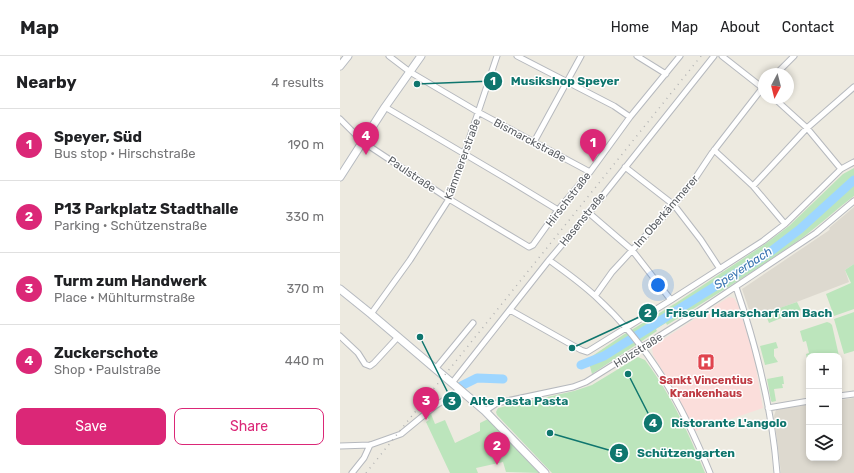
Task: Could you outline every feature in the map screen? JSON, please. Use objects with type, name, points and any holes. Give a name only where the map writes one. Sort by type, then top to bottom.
[{"type":"main road","points":[[340,66],[348,56]]},
{"type":"main road","points":[[340,177],[385,107],[421,56]]},
{"type":"main road","points":[[340,289],[436,368],[485,411],[545,473]]},
{"type":"street","name":"Bismarckstraße","points":[[389,56],[410,72],[478,112],[590,172]]},
{"type":"street","name":"Kämmererstraße","points":[[371,314],[410,260],[449,198],[497,56]]},
{"type":"street","points":[[517,56],[614,106],[630,117]]},
{"type":"street","points":[[534,142],[581,56]]},
{"type":"street","points":[[637,56],[666,74]]},
{"type":"street","name":"Hirschstraße","points":[[529,247],[533,245],[558,210],[590,172],[630,117],[680,56]]},
{"type":"street","name":"Hasenstraße","points":[[452,383],[549,260],[589,213],[714,56]]},
{"type":"street","points":[[722,56],[758,83]]},
{"type":"street","points":[[781,68],[790,57]]},
{"type":"street","points":[[752,186],[807,128],[854,87]]},
{"type":"street","name":"Im Oberkämmerer","points":[[595,296],[612,272],[674,205],[694,180],[714,150],[758,95]]},
{"type":"street","points":[[781,104],[807,128],[841,169]]},
{"type":"street","points":[[385,107],[558,210]]},
{"type":"street","name":"Paulstraße","points":[[340,119],[363,142],[449,198],[529,247]]},
{"type":"street","points":[[714,150],[752,186],[785,224]]},
{"type":"street","points":[[510,310],[584,352],[590,350],[763,241],[785,224],[841,169],[854,162]]},
{"type":"street","points":[[625,166],[674,205],[702,240],[720,269]]},
{"type":"street","name":"Holzstraße","points":[[485,411],[497,403],[580,385],[642,348],[736,287],[816,233],[854,201]]},
{"type":"street","points":[[589,213],[632,250],[671,300]]},
{"type":"street","points":[[549,260],[595,296],[626,328],[652,360],[684,413],[710,473]]},
{"type":"street","points":[[736,287],[754,341],[765,386],[777,473]]},
{"type":"street","points":[[436,368],[473,323]]},
{"type":"street","points":[[340,336],[358,353],[365,364],[370,366],[374,364],[398,337]]},
{"type":"street","points":[[340,446],[370,445],[405,432],[430,410],[460,390]]},
{"type":"street","points":[[842,396],[854,394]]},
{"type":"street","points":[[768,408],[806,402]]},
{"type":"street","points":[[352,473],[364,458],[370,445]]},
{"type":"shaded area","points":[[854,207],[854,264],[845,270],[849,282],[752,318],[742,289],[828,231],[830,229],[829,228]]},
{"type":"shaded area","name":"Sankt Vincentius Krankenhaus","points":[[729,297],[734,298],[738,305],[753,352],[763,408],[696,431],[653,355],[652,348]]},
{"type":"shaded area","points":[[854,398],[854,473],[781,473],[774,416],[776,410],[806,404],[806,461],[842,461],[842,400]]},
{"type":"green space","points":[[854,168],[854,196],[813,230],[717,294],[667,325],[666,323],[656,329],[657,331],[592,374],[588,359],[765,244],[789,226],[843,174]]},
{"type":"green space","points":[[854,264],[854,309],[834,316],[826,294],[851,283],[845,270]]},
{"type":"green space","points":[[797,302],[801,310],[769,323],[765,313]]},
{"type":"green space","points":[[854,312],[854,351],[844,354],[834,319]]},
{"type":"green space","points":[[827,322],[830,323],[832,325],[838,353],[809,353],[806,341],[803,342],[800,331]]},
{"type":"green space","points":[[776,342],[778,348],[774,349],[774,356],[778,362],[765,365],[760,346]]},
{"type":"green space","points":[[638,357],[645,360],[663,387],[686,429],[705,473],[552,473],[497,415],[496,412],[498,408],[574,391],[592,385]]},
{"type":"green space","points":[[783,376],[783,388],[774,389],[776,401],[772,402],[767,379]]},
{"type":"green space","points":[[431,414],[435,424],[445,420],[455,443],[480,431],[480,423],[488,419],[540,473],[506,472],[503,462],[476,468],[478,473],[450,473],[426,422],[429,420],[427,417]]},
{"type":"waterway","name":"Speyerbach","points":[[581,365],[604,356],[770,252],[800,229],[854,180]]},
{"type":"waterway","name":"Speyerbach","points":[[461,386],[477,378],[503,379]]},
{"type":"railway","points":[[366,473],[701,56]]},
{"type":"place","name":"Musikshop Speyer","points":[[417,84]]},
{"type":"place","name":"Zuckerschote","points":[[366,155]]},
{"type":"place","name":"Speyer, Süd","points":[[593,162]]},
{"type":"place","name":"Alte Pasta Pasta","points":[[420,337]]},
{"type":"place","name":"Friseur Haarscharf am Bach","points":[[572,348]]},
{"type":"place","name":"Sankt Vincentius Krankenhaus","points":[[706,362]]},
{"type":"place","name":"Ristorante L'angolo","points":[[628,374]]},
{"type":"place","name":"Turm zum Handwerk","points":[[426,420]]},
{"type":"place","name":"Schützengarten","points":[[550,433]]},
{"type":"place","name":"P13 Parkplatz Stadthalle","points":[[497,465]]}]
